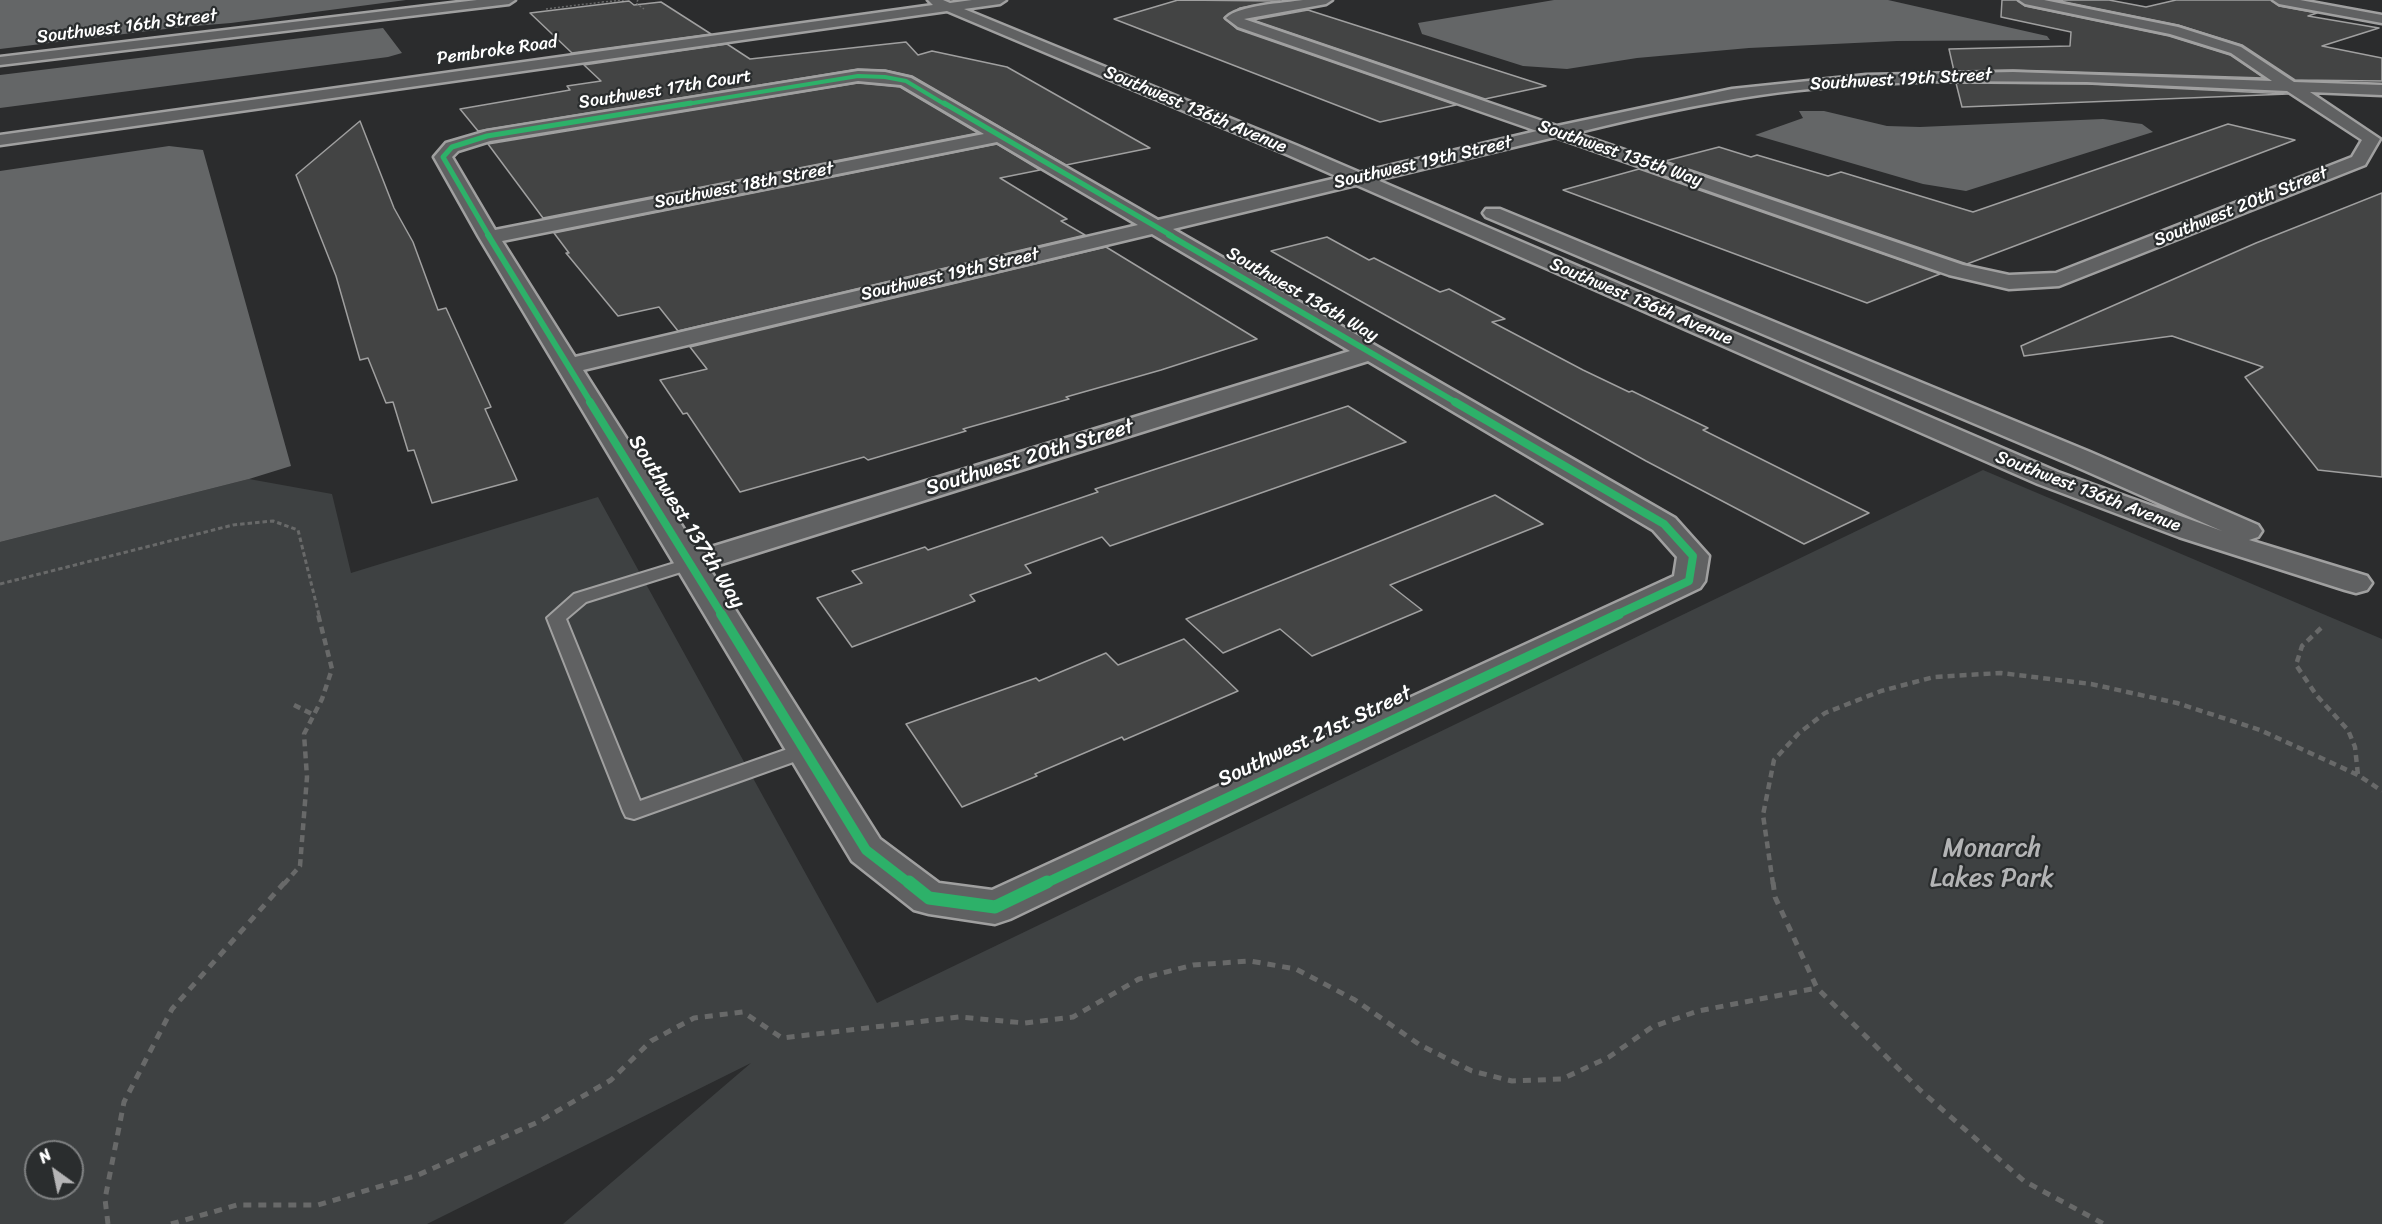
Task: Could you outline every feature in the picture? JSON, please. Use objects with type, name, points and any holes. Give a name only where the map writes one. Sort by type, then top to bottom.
[{"type":"street","name":"Southwest 16th Street","points":[[0,61],[509,0]]},
{"type":"street","name":"Southwest 135th Way","points":[[1326,0],[1248,12],[1233,18],[1244,24],[1957,270],[2009,282]]},
{"type":"street","points":[[2025,0],[2173,30],[2236,50],[2294,87]]},
{"type":"street","points":[[2279,0],[2382,18]]},
{"type":"street","name":"Pembroke Road","points":[[0,130],[940,3],[986,1]]},
{"type":"street","name":"Southwest 136th Avenue","points":[[986,1],[1456,198]]},
{"type":"street","name":"Pembroke Road","points":[[0,140],[940,3]]},
{"type":"street","name":"Southwest 136th Avenue","points":[[940,3],[1357,179],[2048,478],[2190,531],[2369,588]]},
{"type":"street","name":"Southwest 17th Court","points":[[452,147],[487,136],[536,127],[858,76],[885,76]]},
{"type":"street","name":"Southwest 136th Way","points":[[885,76],[906,81],[1664,524],[1693,556]]},
{"type":"street","name":"Southwest 19th Street","points":[[568,366],[1390,170],[1702,99],[1791,86],[1873,80],[2081,76],[2382,90]]},
{"type":"street","name":"Southwest 20th Street","points":[[2009,282],[2059,279],[2359,160],[2371,139],[2294,87]]},
{"type":"street","name":"Southwest 18th Street","points":[[489,237],[999,136]]},
{"type":"street","name":"Southwest 137th Way","points":[[452,147],[443,157],[489,237],[866,850],[928,898]]},
{"type":"street","name":"Southwest 136th Avenue","points":[[1478,207],[2080,458],[2208,513],[2369,588]]},
{"type":"street","name":"Southwest 20th Street","points":[[691,563],[1369,353]]},
{"type":"street","name":"Southwest 21st Street","points":[[928,898],[995,907],[1689,581],[1693,556]]},
{"type":"lane","points":[[691,563],[580,598],[556,618],[634,811],[806,750]]},
{"type":"path","points":[[559,5],[546,9],[625,0]]},
{"type":"path","points":[[638,0],[636,3],[644,9]]},
{"type":"path","points":[[591,2],[603,2]]},
{"type":"path","points":[[640,9],[651,8]]},
{"type":"path","points":[[0,584],[233,525],[273,521],[298,530],[332,669],[322,699],[304,734],[307,777],[300,866],[172,1009],[124,1102],[105,1199],[108,1224]]},
{"type":"path","points":[[2320,628],[2302,646],[2296,665],[2317,695],[2348,726],[2358,752],[2358,775]]},
{"type":"path","points":[[2104,1224],[2024,1181],[1920,1090],[1817,988],[1775,897],[1763,815],[1774,760],[1799,733],[1825,713],[1881,691],[1934,677],[2001,673],[2091,684],[2177,703],[2260,730],[2358,775],[2382,791]]},
{"type":"path","points":[[294,705],[314,715]]},
{"type":"path","points":[[171,1224],[237,1205],[318,1204],[418,1174],[538,1122],[611,1080],[651,1041],[694,1018],[743,1012],[782,1038],[959,1017],[1025,1023],[1072,1017],[1139,979],[1193,965],[1250,961],[1296,969],[1355,1000],[1420,1045],[1472,1071],[1512,1081],[1563,1079],[1609,1057],[1652,1027],[1698,1011],[1817,988]]},
{"type":"green space","name":"Monarch Lakes Park","points":[[1983,470],[2382,639],[2382,1224],[563,1224],[751,1063],[427,1224],[0,1224],[0,542],[249,479],[332,494],[351,573],[598,497],[877,1003]]},
{"type":"shaded area","points":[[0,0],[406,0],[231,23],[0,49]]},
{"type":"shaded area","points":[[1554,0],[1888,0],[2047,36],[2050,40],[1897,41],[1749,48],[1637,58],[1567,69],[1523,66],[1422,34],[1418,23]]},
{"type":"shaded area","points":[[383,28],[402,53],[388,57],[0,108],[0,75]]},
{"type":"shaded area","points":[[1799,111],[1824,111],[1887,126],[1920,127],[2103,119],[2142,124],[2153,132],[1966,191],[1923,184],[1755,135],[1803,118]]},
{"type":"shaded area","points":[[169,146],[203,150],[291,466],[249,479],[0,542],[0,171]]},
{"type":"building","points":[[1178,0],[1280,1],[1240,8],[1224,18],[1237,29],[1456,105],[1380,122],[1114,19]]},
{"type":"building","points":[[2002,0],[2017,0],[2025,6],[2169,36],[2230,55],[2264,78],[2013,70],[1954,71],[1949,49],[2070,46],[2071,32],[2001,17]]},
{"type":"building","points":[[2055,0],[2109,0],[2146,7],[2176,0],[2271,0],[2279,6],[2317,13],[2308,16],[2379,28],[2322,46],[2382,58],[2382,81],[2295,80],[2242,45],[2178,25]]},
{"type":"building","points":[[629,1],[634,5],[661,2],[711,34],[572,53],[530,13]]},
{"type":"building","points":[[1308,10],[1546,86],[1485,99],[1253,20]]},
{"type":"building","points":[[906,42],[918,55],[932,51],[1007,67],[1150,148],[1066,165],[912,76],[885,70],[858,69],[478,131],[460,109],[570,90],[567,86],[601,81],[584,65],[727,44],[750,59]]},
{"type":"building","points":[[858,83],[900,87],[978,133],[543,218],[488,144]]},
{"type":"building","points":[[1956,83],[2087,84],[2288,94],[1962,107]]},
{"type":"building","points":[[360,121],[394,208],[413,242],[438,310],[446,308],[491,407],[485,409],[517,480],[432,503],[414,450],[408,451],[393,402],[386,403],[368,358],[360,360],[336,276],[296,175]]},
{"type":"building","points":[[2228,124],[2295,140],[1967,264],[1665,161],[1719,147],[1751,157],[1757,155],[1828,176],[1841,172],[1973,212]]},
{"type":"building","points":[[997,144],[1040,170],[1000,178],[1067,219],[1061,221],[1085,235],[678,331],[659,307],[618,316],[566,253],[569,253],[554,233]]},
{"type":"building","points":[[1639,169],[1940,274],[1867,303],[1563,190]]},
{"type":"building","points":[[2382,193],[2382,477],[2318,470],[2245,377],[2263,367],[2172,336],[2024,356],[2021,346],[2256,243]]},
{"type":"building","points":[[1327,237],[1369,260],[1374,258],[1440,292],[1449,289],[1505,319],[1492,322],[1583,370],[1708,428],[1703,430],[1869,513],[1804,544],[1646,461],[1271,251]]},
{"type":"building","points":[[1106,247],[1257,339],[1066,397],[1069,399],[963,429],[966,431],[868,460],[864,457],[740,492],[687,413],[683,414],[660,380],[707,369],[690,347]]},
{"type":"building","points":[[1348,406],[1406,442],[1110,546],[1102,537],[1025,565],[1031,573],[970,595],[975,601],[852,647],[817,598],[862,583],[852,571],[925,547],[928,550],[1098,492],[1095,489]]},
{"type":"building","points":[[1495,495],[1543,524],[1390,585],[1422,610],[1312,656],[1280,629],[1223,653],[1186,619]]},
{"type":"building","points":[[1184,639],[1238,691],[1124,740],[1122,737],[962,807],[906,724],[1036,678],[1039,681],[1106,653],[1118,665]]},
{"type":"cycle path","points":[[858,76],[885,77],[906,81],[1664,524],[1693,556],[1689,581],[995,907],[929,898],[866,850],[489,237],[443,157],[452,147],[487,136],[858,76]]}]
